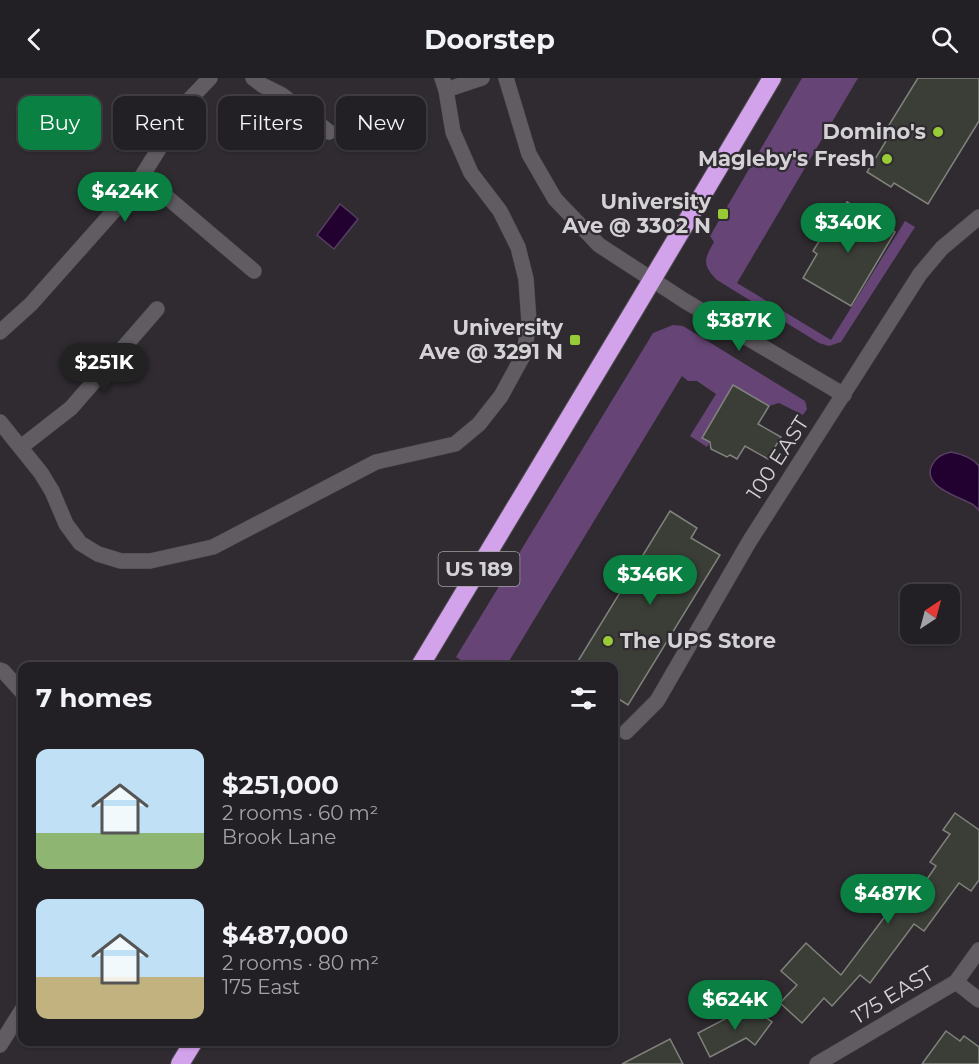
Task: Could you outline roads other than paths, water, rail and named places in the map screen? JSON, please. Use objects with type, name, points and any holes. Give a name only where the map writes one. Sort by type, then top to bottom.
[{"type":"highway","name":"US 189","points":[[422,662],[772,78]]},
{"type":"highway","points":[[180,1064],[191,1046]]},
{"type":"street","points":[[0,332],[31,304],[120,204],[142,176],[190,99],[210,78]]},
{"type":"street","points":[[253,78],[282,94],[329,132]]},
{"type":"street","points":[[0,422],[41,473],[52,491],[66,524],[80,543],[98,554],[121,561],[150,561],[213,548],[376,462],[455,444],[479,424],[501,396],[524,354],[530,322],[526,279],[518,247],[500,211],[471,173],[453,132],[444,84],[482,78]]},
{"type":"street","points":[[506,78],[529,154],[555,199],[599,245],[685,301],[844,395]]},
{"type":"street","points":[[142,176],[254,271]]},
{"type":"street","name":"100 EAST","points":[[626,732],[657,701],[749,543],[920,274],[942,248],[979,217]]},
{"type":"street","points":[[21,447],[71,408],[157,309]]},
{"type":"street","points":[[0,670],[18,688]]},
{"type":"street","name":"175 EAST","points":[[817,1064],[956,982],[979,950]]},
{"type":"street","points":[[956,982],[979,1000]]},
{"type":"street","points":[[0,1044],[18,1016]]},
{"type":"place","name":"Domino's","points":[[938,132]]},
{"type":"place","name":"Magleby's Fresh","points":[[887,159]]},
{"type":"place","name":"University Ave @ 3302 N","points":[[723,214]]},
{"type":"place","name":"University Ave @ 3291 N","points":[[575,340]]},
{"type":"place","name":"The UPS Store","points":[[608,641]]}]
